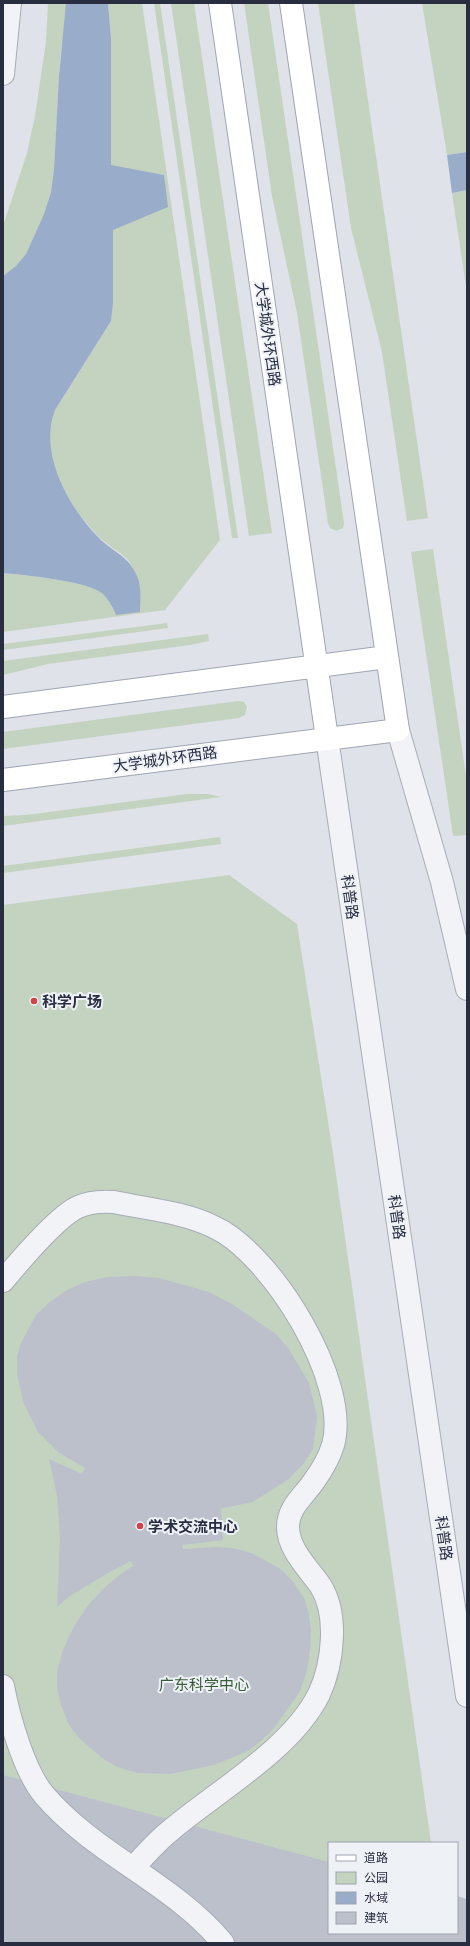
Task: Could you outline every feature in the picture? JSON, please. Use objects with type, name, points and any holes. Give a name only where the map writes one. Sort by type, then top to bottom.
[{"type":"main road","name":"大学城外环西路","points":[[220,3],[327,738]]},
{"type":"main road","points":[[291,3],[398,730]]},
{"type":"main road","points":[[3,707],[387,657]]},
{"type":"main road","name":"大学城外环西路","points":[[3,780],[398,730]]},
{"type":"street","points":[[3,74],[10,3]]},
{"type":"street","points":[[398,730],[442,882],[467,989]]},
{"type":"street","name":"科普路","points":[[327,738],[467,1696]]},
{"type":"street","points":[[3,1281],[64,1216],[83,1205],[101,1201],[114,1202],[194,1219],[216,1227],[233,1239],[252,1256],[269,1274],[287,1300],[311,1341],[328,1380],[334,1404],[336,1424],[333,1445],[324,1466],[294,1507],[288,1528],[290,1538],[295,1549],[322,1588],[328,1607],[332,1643],[330,1660],[318,1695],[296,1727],[285,1738],[260,1760],[170,1830],[133,1868]]},
{"type":"street","points":[[3,1686],[10,1720],[18,1742],[29,1769],[44,1795],[97,1842],[170,1894],[223,1943]]},
{"type":"green space","points":[[48,3],[66,3],[67,8],[60,61],[54,170],[51,192],[44,214],[26,254],[16,266],[3,276],[3,226],[27,153],[35,116],[46,42]]},
{"type":"green space","points":[[108,3],[142,3],[220,540],[165,610],[3,632],[3,573],[56,579],[96,589],[105,596],[116,615],[137,577],[126,558],[100,538],[75,509],[58,477],[52,461],[50,444],[50,427],[55,410],[111,321],[113,304],[113,230],[164,175],[111,166],[111,38]]},
{"type":"green space","points":[[154,3],[160,3],[238,538],[232,538]]},
{"type":"green space","points":[[171,3],[194,3],[272,533],[249,536]]},
{"type":"green space","points":[[244,3],[268,3],[344,523],[343,528],[336,531],[330,528],[328,523],[297,313],[272,196]]},
{"type":"green space","points":[[318,3],[354,3],[428,518],[407,521],[382,352],[351,228]]},
{"type":"green space","points":[[422,3],[467,3],[467,152],[447,155]]},
{"type":"green space","points":[[467,190],[467,293],[452,193]]},
{"type":"green space","points":[[433,549],[467,783],[467,835],[453,836],[411,552]]},
{"type":"green space","points":[[167,623],[168,628],[3,650],[3,644]]},
{"type":"green space","points":[[208,634],[209,641],[190,645],[48,664],[3,675],[3,661]]},
{"type":"green space","points":[[238,701],[244,702],[247,707],[245,715],[239,718],[3,749],[3,732]]},
{"type":"green space","points":[[187,794],[208,794],[221,797],[3,826],[3,816],[26,815]]},
{"type":"green space","points":[[220,837],[221,844],[3,873],[3,866]]},
{"type":"green space","name":"广东科学中心","points":[[229,875],[297,924],[333,1153],[431,1842],[328,1842],[328,1933],[3,1943],[3,905]]},
{"type":"water","points":[[66,3],[108,3],[111,38],[111,165],[164,175],[168,207],[113,230],[113,304],[111,321],[55,410],[51,427],[50,444],[59,479],[67,496],[88,526],[99,538],[129,563],[139,581],[140,612],[116,615],[105,596],[96,589],[56,579],[3,573],[3,276],[16,266],[26,254],[44,214],[51,192],[54,169],[59,76]]},
{"type":"water","points":[[467,152],[467,190],[452,193],[447,155]]},
{"type":"building","name":"学术交流中心","points":[[134,1276],[159,1278],[209,1292],[232,1304],[276,1334],[289,1349],[309,1383],[317,1416],[313,1449],[304,1463],[289,1479],[253,1502],[219,1509],[221,1510],[223,1540],[183,1545],[183,1549],[215,1547],[233,1548],[254,1554],[282,1570],[294,1583],[304,1598],[309,1614],[311,1631],[307,1671],[300,1691],[275,1727],[248,1751],[214,1765],[171,1774],[137,1773],[117,1767],[102,1758],[78,1737],[68,1723],[61,1705],[57,1687],[57,1672],[63,1650],[74,1626],[90,1603],[105,1587],[133,1566],[131,1561],[108,1573],[70,1596],[57,1607],[60,1538],[57,1495],[49,1459],[82,1474],[85,1468],[58,1452],[38,1432],[24,1404],[17,1375],[17,1356],[21,1343],[36,1315],[51,1301],[67,1290],[85,1282],[107,1277]]},
{"type":"building","points":[[3,1775],[328,1862],[328,1934],[458,1934],[458,1896],[467,1899],[467,1943],[3,1943]]},
{"type":"place","name":"科学广场","points":[[34,1001]]},
{"type":"place","name":"学术交流中心","points":[[140,1526]]}]
